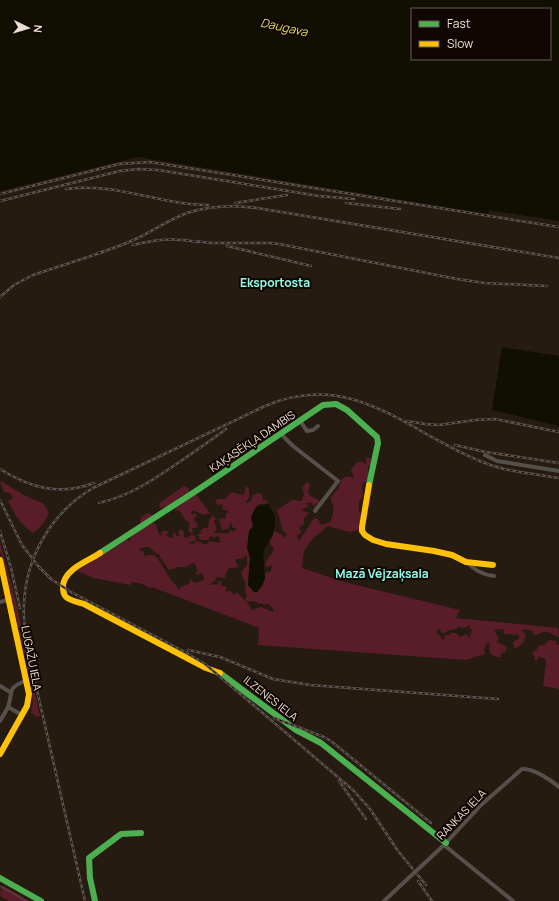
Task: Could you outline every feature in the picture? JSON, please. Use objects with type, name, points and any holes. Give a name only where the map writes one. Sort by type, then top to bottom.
[{"type":"street","name":"KAĶASĒKĻA DAMBIS","points":[[67,598],[63,594],[63,587],[71,570],[88,561],[174,505],[323,405],[330,403],[343,408],[377,437],[378,443],[362,527],[365,535],[373,540],[386,544],[452,555],[466,562]]},
{"type":"street","points":[[300,421],[307,431],[313,430],[318,426]]},
{"type":"street","points":[[281,434],[293,446],[338,481],[315,511]]},
{"type":"street","points":[[485,455],[497,461],[559,471]]},
{"type":"street","name":"LUGAŽU IELA","points":[[0,560],[10,599],[29,694],[29,702],[0,754]]},
{"type":"street","points":[[466,562],[493,565]]},
{"type":"street","points":[[466,562],[480,572],[494,576]]},
{"type":"street","name":"ILZENES IELA","points":[[67,598],[84,604],[206,668],[220,673],[296,730],[321,743],[513,901]]},
{"type":"street","points":[[0,602],[10,599]]},
{"type":"street","points":[[0,721],[8,707],[10,692],[16,685],[27,680]]},
{"type":"street","points":[[0,686],[10,692]]},
{"type":"street","points":[[8,707],[22,715]]},
{"type":"street","name":"RANKAS IELA","points":[[384,901],[445,844],[481,805],[522,769],[530,770],[554,782],[559,787]]},
{"type":"street","points":[[94,901],[90,878],[89,858],[121,834],[141,833]]},
{"type":"street","points":[[0,878],[41,901]]},
{"type":"shaded area","points":[[366,458],[370,458],[372,460],[371,465],[368,466],[368,480],[362,485],[363,496],[359,502],[359,511],[361,514],[359,530],[349,532],[327,526],[313,538],[304,551],[302,568],[348,583],[460,610],[456,618],[558,628],[559,637],[545,632],[535,636],[532,631],[525,629],[521,631],[526,634],[523,642],[514,649],[513,643],[515,640],[519,639],[519,635],[504,634],[504,629],[494,630],[499,638],[497,642],[507,647],[505,652],[500,654],[502,657],[497,657],[491,654],[489,649],[490,645],[488,642],[484,649],[485,654],[466,660],[258,645],[259,628],[152,587],[149,588],[143,584],[132,582],[130,585],[94,578],[77,571],[126,540],[130,541],[131,536],[144,527],[140,522],[141,517],[148,513],[153,516],[150,524],[155,523],[161,536],[163,531],[167,531],[169,532],[166,536],[172,538],[173,533],[175,533],[179,536],[180,535],[178,533],[180,529],[184,532],[184,537],[189,538],[192,534],[196,537],[196,540],[188,543],[194,544],[198,541],[203,544],[207,544],[210,541],[220,543],[219,536],[213,538],[212,536],[209,537],[209,540],[200,540],[198,534],[202,533],[200,531],[204,528],[208,528],[209,520],[213,515],[217,520],[214,520],[217,530],[214,533],[230,533],[230,529],[233,532],[237,528],[233,528],[231,523],[228,529],[222,530],[219,518],[225,519],[228,510],[223,510],[222,504],[218,505],[215,501],[218,499],[225,499],[234,492],[244,495],[246,487],[248,487],[249,495],[246,502],[247,503],[251,501],[253,494],[255,495],[257,493],[261,494],[263,501],[264,499],[269,503],[259,504],[251,517],[253,526],[249,553],[248,585],[254,592],[265,579],[264,574],[271,571],[272,565],[267,567],[265,566],[274,548],[271,546],[270,540],[274,531],[281,534],[285,538],[287,534],[283,531],[277,510],[292,500],[301,501],[304,494],[302,487],[307,482],[310,485],[308,491],[309,495],[320,501],[315,505],[315,508],[312,503],[306,503],[309,507],[301,510],[309,513],[304,518],[304,524],[299,528],[302,532],[297,535],[299,541],[314,518],[318,519],[321,525],[330,522],[333,505],[330,498],[338,489],[341,480],[346,476],[354,478],[351,470],[357,462],[363,462],[366,465]],"holes":[[[149,547],[160,555],[169,570],[179,567],[186,567],[192,563],[195,564],[198,571],[195,573],[198,575],[200,573],[203,574],[204,580],[194,583],[190,579],[190,583],[180,587],[180,590],[171,580],[154,555],[147,555],[146,557],[144,552],[138,549]],[[247,555],[247,565],[241,573],[246,585],[245,591],[247,596],[245,600],[248,602],[257,602],[258,604],[268,604],[272,607],[274,612],[261,607],[252,611],[250,606],[237,592],[234,595],[231,591],[226,592],[226,586],[222,586],[222,582],[219,581],[218,584],[209,585],[216,580],[215,577],[225,578],[227,570],[229,569],[228,568],[235,568],[239,566],[235,559],[241,559]],[[470,625],[470,629],[473,630],[470,634],[471,639],[466,634],[460,637],[456,633],[451,633],[449,635],[445,635],[444,640],[436,633],[439,629],[442,633],[445,633],[450,630],[457,629],[458,626],[464,628]]]},
{"type":"shaded area","points":[[1,481],[24,495],[44,504],[49,513],[35,532],[33,533],[29,530],[15,515],[8,501],[13,498],[10,493],[4,492],[0,482]]},
{"type":"shaded area","points":[[184,486],[188,488],[189,492],[177,499],[177,502],[170,506],[160,508],[159,503]]},
{"type":"shaded area","points":[[195,493],[210,513],[204,515],[192,510],[191,514],[192,515],[195,513],[197,516],[193,519],[198,525],[196,528],[192,528],[193,533],[188,532],[190,522],[186,521],[180,511],[175,510],[176,506]]},
{"type":"shaded area","points":[[0,542],[17,605],[40,716],[37,717],[31,713],[33,701],[30,681],[7,575],[0,551]]},
{"type":"shaded area","points":[[549,640],[557,641],[556,644],[558,645],[559,643],[559,689],[543,686],[546,663],[545,658],[540,658],[539,656],[537,661],[534,659],[535,656],[532,654],[534,650],[536,651],[538,646],[544,645]]},
{"type":"shaded area","points":[[1,886],[4,886],[30,901],[9,901],[0,896]]},
{"type":"water","name":"Daugava","points":[[0,0],[559,0],[559,221],[489,210],[488,214],[138,157],[0,191]]},
{"type":"water","points":[[502,347],[559,356],[559,426],[492,410]]},
{"type":"water","points":[[268,504],[275,516],[273,535],[263,551],[265,579],[257,592],[254,592],[248,585],[250,558],[247,548],[249,531],[253,526],[251,517],[256,507]]},
{"type":"tram line","points":[[0,886],[26,901]]},
{"type":"railway","points":[[0,194],[119,164],[150,162],[559,227]]},
{"type":"railway","points":[[0,201],[120,171],[138,169],[158,170],[319,196],[354,199]]},
{"type":"railway","points":[[66,189],[84,188],[120,191],[172,202],[208,205]]},
{"type":"railway","points":[[235,203],[287,195]]},
{"type":"railway","points":[[346,203],[400,209]]},
{"type":"railway","points":[[98,253],[133,240],[174,218],[187,213],[204,209],[231,206],[257,208],[559,258]]},
{"type":"railway","points":[[133,245],[149,241],[165,240],[198,242]]},
{"type":"railway","points":[[194,241],[211,243],[279,244],[457,279],[485,283],[547,286]]},
{"type":"railway","points":[[227,246],[311,266]]},
{"type":"railway","points":[[0,297],[14,285],[33,275],[103,252]]},
{"type":"railway","points":[[27,646],[24,625],[24,609],[26,586],[30,569],[44,537],[65,510],[78,498],[93,488],[265,406],[297,396],[326,395],[353,399],[379,409],[485,463],[512,471],[559,478]]},
{"type":"railway","points":[[407,421],[439,425],[495,419],[559,432]]},
{"type":"railway","points":[[99,503],[130,492],[148,483],[226,429]]},
{"type":"railway","points":[[455,445],[486,452],[559,463]]},
{"type":"railway","points":[[0,469],[23,481],[46,488],[69,489],[94,483]]},
{"type":"railway","points":[[0,500],[22,545],[39,567],[51,579],[71,592],[205,664],[353,790],[370,809],[398,851],[426,885]]},
{"type":"railway","points":[[0,531],[11,568],[20,608]]},
{"type":"railway","points":[[26,642],[85,901]]},
{"type":"railway","points":[[188,650],[220,657],[273,679],[310,685],[498,699]]},
{"type":"railway","points":[[274,718],[331,741],[431,823]]},
{"type":"railway","points":[[339,781],[366,819]]},
{"type":"railway","points":[[418,881],[432,901]]},
{"type":"traffic: fast","points":[[100,553],[199,489],[323,405],[336,404],[347,410],[377,437],[378,443],[369,485]]},
{"type":"traffic: fast","points":[[220,673],[296,730],[321,743],[446,843]]},
{"type":"traffic: fast","points":[[95,901],[90,878],[89,858],[121,834],[141,833]]},
{"type":"traffic: fast","points":[[0,878],[41,901]]},
{"type":"traffic: slow","points":[[369,485],[362,527],[362,531],[365,535],[373,540],[386,544],[434,551],[452,555],[466,562],[493,565]]},
{"type":"traffic: slow","points":[[100,553],[78,566],[68,574],[63,585],[63,590],[66,597],[84,604],[206,668],[220,673]]},
{"type":"traffic: slow","points":[[0,560],[29,694],[27,706],[0,754]]},
{"type":"district","name":"Eksportosta","points":[[275,282]]},
{"type":"district","name":"Mazā Vējzaķsala","points":[[382,573]]}]
